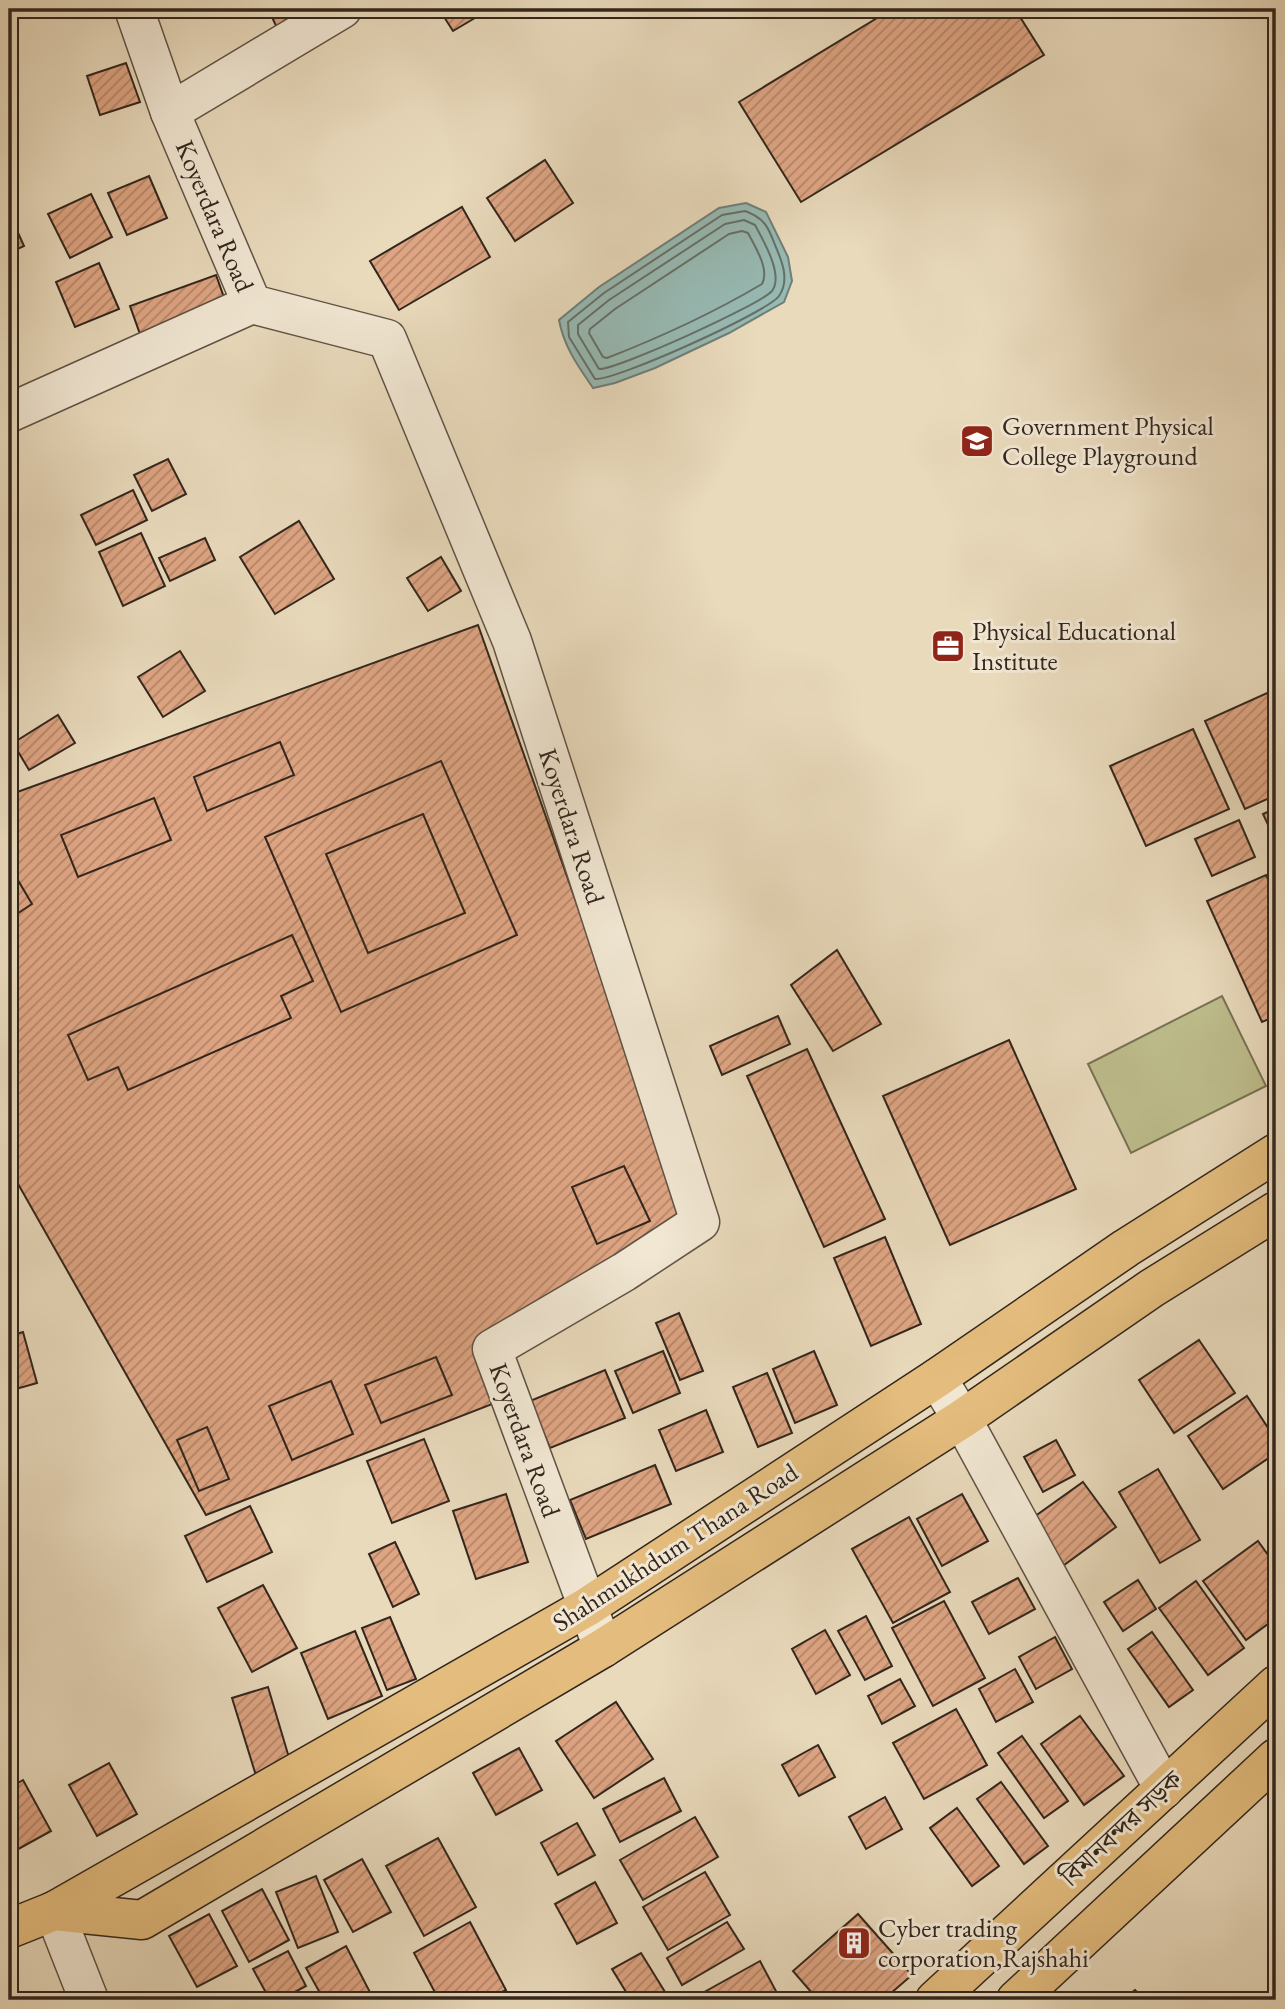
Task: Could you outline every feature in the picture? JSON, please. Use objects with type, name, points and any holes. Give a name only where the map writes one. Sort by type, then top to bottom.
[{"type":"main road","name":"Shahmukhdum Thana Road","points":[[9,1929],[54,1911],[587,1607],[937,1378],[1126,1248],[1276,1153]]},
{"type":"main road","name":"Shahmukhdum Thana Road","points":[[54,1911],[142,1920],[603,1648],[962,1419],[1152,1288],[1276,1211]]},
{"type":"main road","name":"বিমানবন্দর সড়ক","points":[[935,2000],[1276,1685]]},
{"type":"main road","name":"বিমানবন্দর সড়ক","points":[[1016,2000],[1276,1758]]},
{"type":"street","name":"Koyerdara Road","points":[[134,9],[170,112],[252,304],[387,339],[512,641],[700,1222],[624,1272],[492,1349],[603,1648]]},
{"type":"street","points":[[170,112],[342,9]]},
{"type":"street","points":[[9,413],[252,304]]},
{"type":"street","points":[[937,1378],[1164,1789]]},
{"type":"street","points":[[54,1911],[89,2000]]},
{"type":"shaded area","points":[[1222,996],[1266,1086],[1131,1153],[1088,1064]]},
{"type":"water","points":[[746,203],[766,212],[788,257],[792,281],[784,302],[729,333],[655,368],[593,388],[568,348],[559,320],[599,287],[719,208]]},
{"type":"building","points":[[268,9],[330,9],[279,32]]},
{"type":"building","points":[[439,9],[490,9],[453,31]]},
{"type":"building","points":[[892,9],[1015,9],[1044,55],[801,202],[739,102]]},
{"type":"building","points":[[126,63],[140,102],[100,115],[87,76]]},
{"type":"building","points":[[545,160],[573,203],[515,241],[487,198]]},
{"type":"building","points":[[149,176],[167,218],[127,235],[108,193]]},
{"type":"building","points":[[91,194],[112,237],[70,258],[48,214]]},
{"type":"building","points":[[462,207],[490,257],[399,310],[370,261]]},
{"type":"building","points":[[15,226],[24,246],[9,253],[9,228]]},
{"type":"building","points":[[99,263],[119,309],[75,327],[56,282]]},
{"type":"building","points":[[216,275],[236,331],[150,362],[130,306]]},
{"type":"building","points":[[168,459],[186,494],[152,511],[134,475]]},
{"type":"building","points":[[133,490],[147,520],[96,545],[81,515]]},
{"type":"building","points":[[299,521],[334,579],[275,614],[240,557]]},
{"type":"building","points":[[141,533],[165,586],[123,606],[99,552]]},
{"type":"building","points":[[205,538],[215,560],[170,581],[159,558]]},
{"type":"building","points":[[441,557],[461,591],[428,611],[407,578]]},
{"type":"building","points":[[478,625],[687,1215],[477,1337],[495,1403],[206,1515],[9,1168],[9,795]]},
{"type":"building","points":[[180,651],[205,691],[163,717],[138,677]]},
{"type":"building","points":[[1276,689],[1276,795],[1245,809],[1205,721]]},
{"type":"building","points":[[58,715],[75,743],[29,770],[13,743]]},
{"type":"building","points":[[1193,729],[1229,809],[1146,846],[1110,766]]},
{"type":"building","points":[[280,742],[294,775],[207,811],[194,777]]},
{"type":"building","points":[[441,761],[517,935],[341,1012],[265,837]],"holes":[[[423,814],[465,913],[368,953],[326,854]]]},
{"type":"building","points":[[154,798],[171,840],[78,877],[61,835]]},
{"type":"building","points":[[1276,808],[1276,842],[1263,814]]},
{"type":"building","points":[[1239,820],[1255,857],[1212,876],[1195,839]]},
{"type":"building","points":[[9,865],[32,904],[9,919]]},
{"type":"building","points":[[1266,875],[1276,897],[1276,1016],[1262,1022],[1207,901]]},
{"type":"building","points":[[292,935],[313,981],[281,996],[291,1018],[128,1090],[118,1067],[88,1080],[68,1035]]},
{"type":"building","points":[[837,950],[881,1024],[833,1051],[791,985]]},
{"type":"building","points":[[778,1016],[790,1044],[722,1075],[710,1046]]},
{"type":"building","points":[[1009,1040],[1076,1189],[950,1245],[883,1096]]},
{"type":"building","points":[[807,1049],[885,1219],[824,1247],[747,1076]]},
{"type":"building","points":[[624,1166],[650,1221],[597,1244],[572,1187]]},
{"type":"building","points":[[885,1237],[921,1324],[871,1346],[834,1258]]},
{"type":"building","points":[[679,1313],[703,1371],[680,1380],[656,1323]]},
{"type":"building","points":[[23,1332],[37,1383],[9,1391],[9,1336]]},
{"type":"building","points":[[1199,1340],[1235,1393],[1174,1433],[1139,1380]]},
{"type":"building","points":[[663,1351],[680,1393],[633,1413],[615,1371]]},
{"type":"building","points":[[814,1351],[837,1405],[795,1423],[773,1369]]},
{"type":"building","points":[[436,1357],[452,1395],[381,1423],[365,1385]]},
{"type":"building","points":[[605,1370],[625,1418],[550,1448],[530,1401]]},
{"type":"building","points":[[767,1373],[792,1433],[758,1447],[733,1387]]},
{"type":"building","points":[[331,1381],[353,1434],[292,1460],[269,1406]]},
{"type":"building","points":[[1247,1396],[1276,1440],[1276,1453],[1223,1489],[1188,1436]]},
{"type":"building","points":[[706,1410],[723,1452],[676,1471],[659,1430]]},
{"type":"building","points":[[207,1427],[229,1479],[199,1491],[177,1440]]},
{"type":"building","points":[[424,1439],[449,1501],[392,1523],[367,1461]]},
{"type":"building","points":[[1056,1440],[1075,1475],[1043,1492],[1024,1457]]},
{"type":"building","points":[[655,1465],[671,1504],[586,1539],[570,1500]]},
{"type":"building","points":[[1158,1469],[1200,1540],[1160,1563],[1119,1492]]},
{"type":"building","points":[[1083,1482],[1116,1527],[1060,1568],[1027,1522]]},
{"type":"building","points":[[506,1494],[528,1562],[476,1579],[453,1511]]},
{"type":"building","points":[[962,1494],[988,1541],[942,1566],[917,1519]]},
{"type":"building","points":[[250,1506],[272,1552],[207,1582],[185,1536]]},
{"type":"building","points":[[909,1517],[950,1592],[893,1623],[852,1549]]},
{"type":"building","points":[[1258,1541],[1276,1566],[1276,1618],[1246,1640],[1203,1581]]},
{"type":"building","points":[[395,1542],[419,1594],[393,1607],[369,1554]]},
{"type":"building","points":[[1018,1578],[1035,1609],[989,1634],[972,1602]]},
{"type":"building","points":[[1138,1580],[1156,1609],[1123,1631],[1104,1602]]},
{"type":"building","points":[[1196,1581],[1244,1648],[1208,1675],[1159,1608]]},
{"type":"building","points":[[263,1585],[297,1648],[252,1672],[218,1608]]},
{"type":"building","points":[[944,1601],[985,1678],[933,1706],[892,1628]]},
{"type":"building","points":[[866,1616],[892,1666],[865,1680],[838,1631]]},
{"type":"building","points":[[390,1617],[416,1679],[387,1690],[362,1628]]},
{"type":"building","points":[[825,1630],[850,1675],[816,1694],[792,1649]]},
{"type":"building","points":[[355,1631],[382,1696],[328,1719],[301,1653]]},
{"type":"building","points":[[1152,1632],[1193,1690],[1169,1707],[1128,1649]]},
{"type":"building","points":[[1055,1637],[1072,1669],[1036,1689],[1019,1657]]},
{"type":"building","points":[[1015,1669],[1033,1702],[996,1722],[979,1689]]},
{"type":"building","points":[[900,1679],[915,1706],[882,1724],[868,1696]]},
{"type":"building","points":[[268,1687],[293,1771],[258,1782],[232,1698]]},
{"type":"building","points":[[616,1702],[653,1759],[594,1798],[556,1741]]},
{"type":"building","points":[[956,1709],[987,1765],[924,1799],[893,1743]]},
{"type":"building","points":[[1080,1716],[1124,1776],[1084,1805],[1041,1744]]},
{"type":"building","points":[[1022,1736],[1068,1801],[1044,1818],[998,1753]]},
{"type":"building","points":[[818,1745],[835,1777],[799,1796],[782,1765]]},
{"type":"building","points":[[519,1748],[542,1790],[496,1815],[473,1773]]},
{"type":"building","points":[[109,1763],[137,1814],[97,1836],[69,1785]]},
{"type":"building","points":[[664,1778],[681,1811],[620,1842],[603,1809]]},
{"type":"building","points":[[23,1780],[51,1831],[11,1853],[9,1788]]},
{"type":"building","points":[[1001,1782],[1048,1846],[1024,1864],[977,1799]]},
{"type":"building","points":[[885,1797],[902,1829],[866,1849],[849,1817]]},
{"type":"building","points":[[957,1808],[999,1866],[972,1886],[930,1828]]},
{"type":"building","points":[[695,1817],[718,1857],[643,1900],[620,1860]]},
{"type":"building","points":[[577,1823],[595,1855],[558,1875],[541,1843]]},
{"type":"building","points":[[438,1838],[476,1907],[424,1936],[386,1866]]},
{"type":"building","points":[[362,1859],[391,1912],[353,1932],[324,1880]]},
{"type":"building","points":[[705,1872],[730,1915],[668,1950],[643,1907]]},
{"type":"building","points":[[316,1876],[338,1932],[298,1948],[276,1892]]},
{"type":"building","points":[[595,1882],[617,1923],[577,1944],[555,1904]]},
{"type":"building","points":[[262,1889],[289,1940],[249,1962],[222,1911]]},
{"type":"building","points":[[209,1914],[237,1966],[197,1987],[169,1936]]},
{"type":"building","name":"Cyber trading corporation,Rajshahi","points":[[858,1914],[912,1975],[883,2000],[818,2000],[793,1971]]},
{"type":"building","points":[[470,1922],[506,1990],[487,2000],[439,2000],[414,1953]]},
{"type":"building","points":[[727,1922],[744,1949],[682,1985],[667,1958]]},
{"type":"building","points":[[346,1946],[373,1998],[369,2000],[324,2000],[306,1968]]},
{"type":"building","points":[[288,1951],[306,1986],[280,2000],[270,2000],[253,1969]]},
{"type":"building","points":[[641,1953],[665,1992],[651,2000],[631,2000],[612,1969]]},
{"type":"building","points":[[760,1961],[777,1993],[764,2000],[690,2000]]},
{"type":"building","points":[[1135,1990],[1144,2000],[1122,2000]]},
{"type":"place","name":"Government Physical College Playground","points":[[977,441]]},
{"type":"place","name":"Physical Educational Institute","points":[[948,646]]},
{"type":"place","name":"Cyber trading corporation,Rajshahi","points":[[854,1943]]}]
